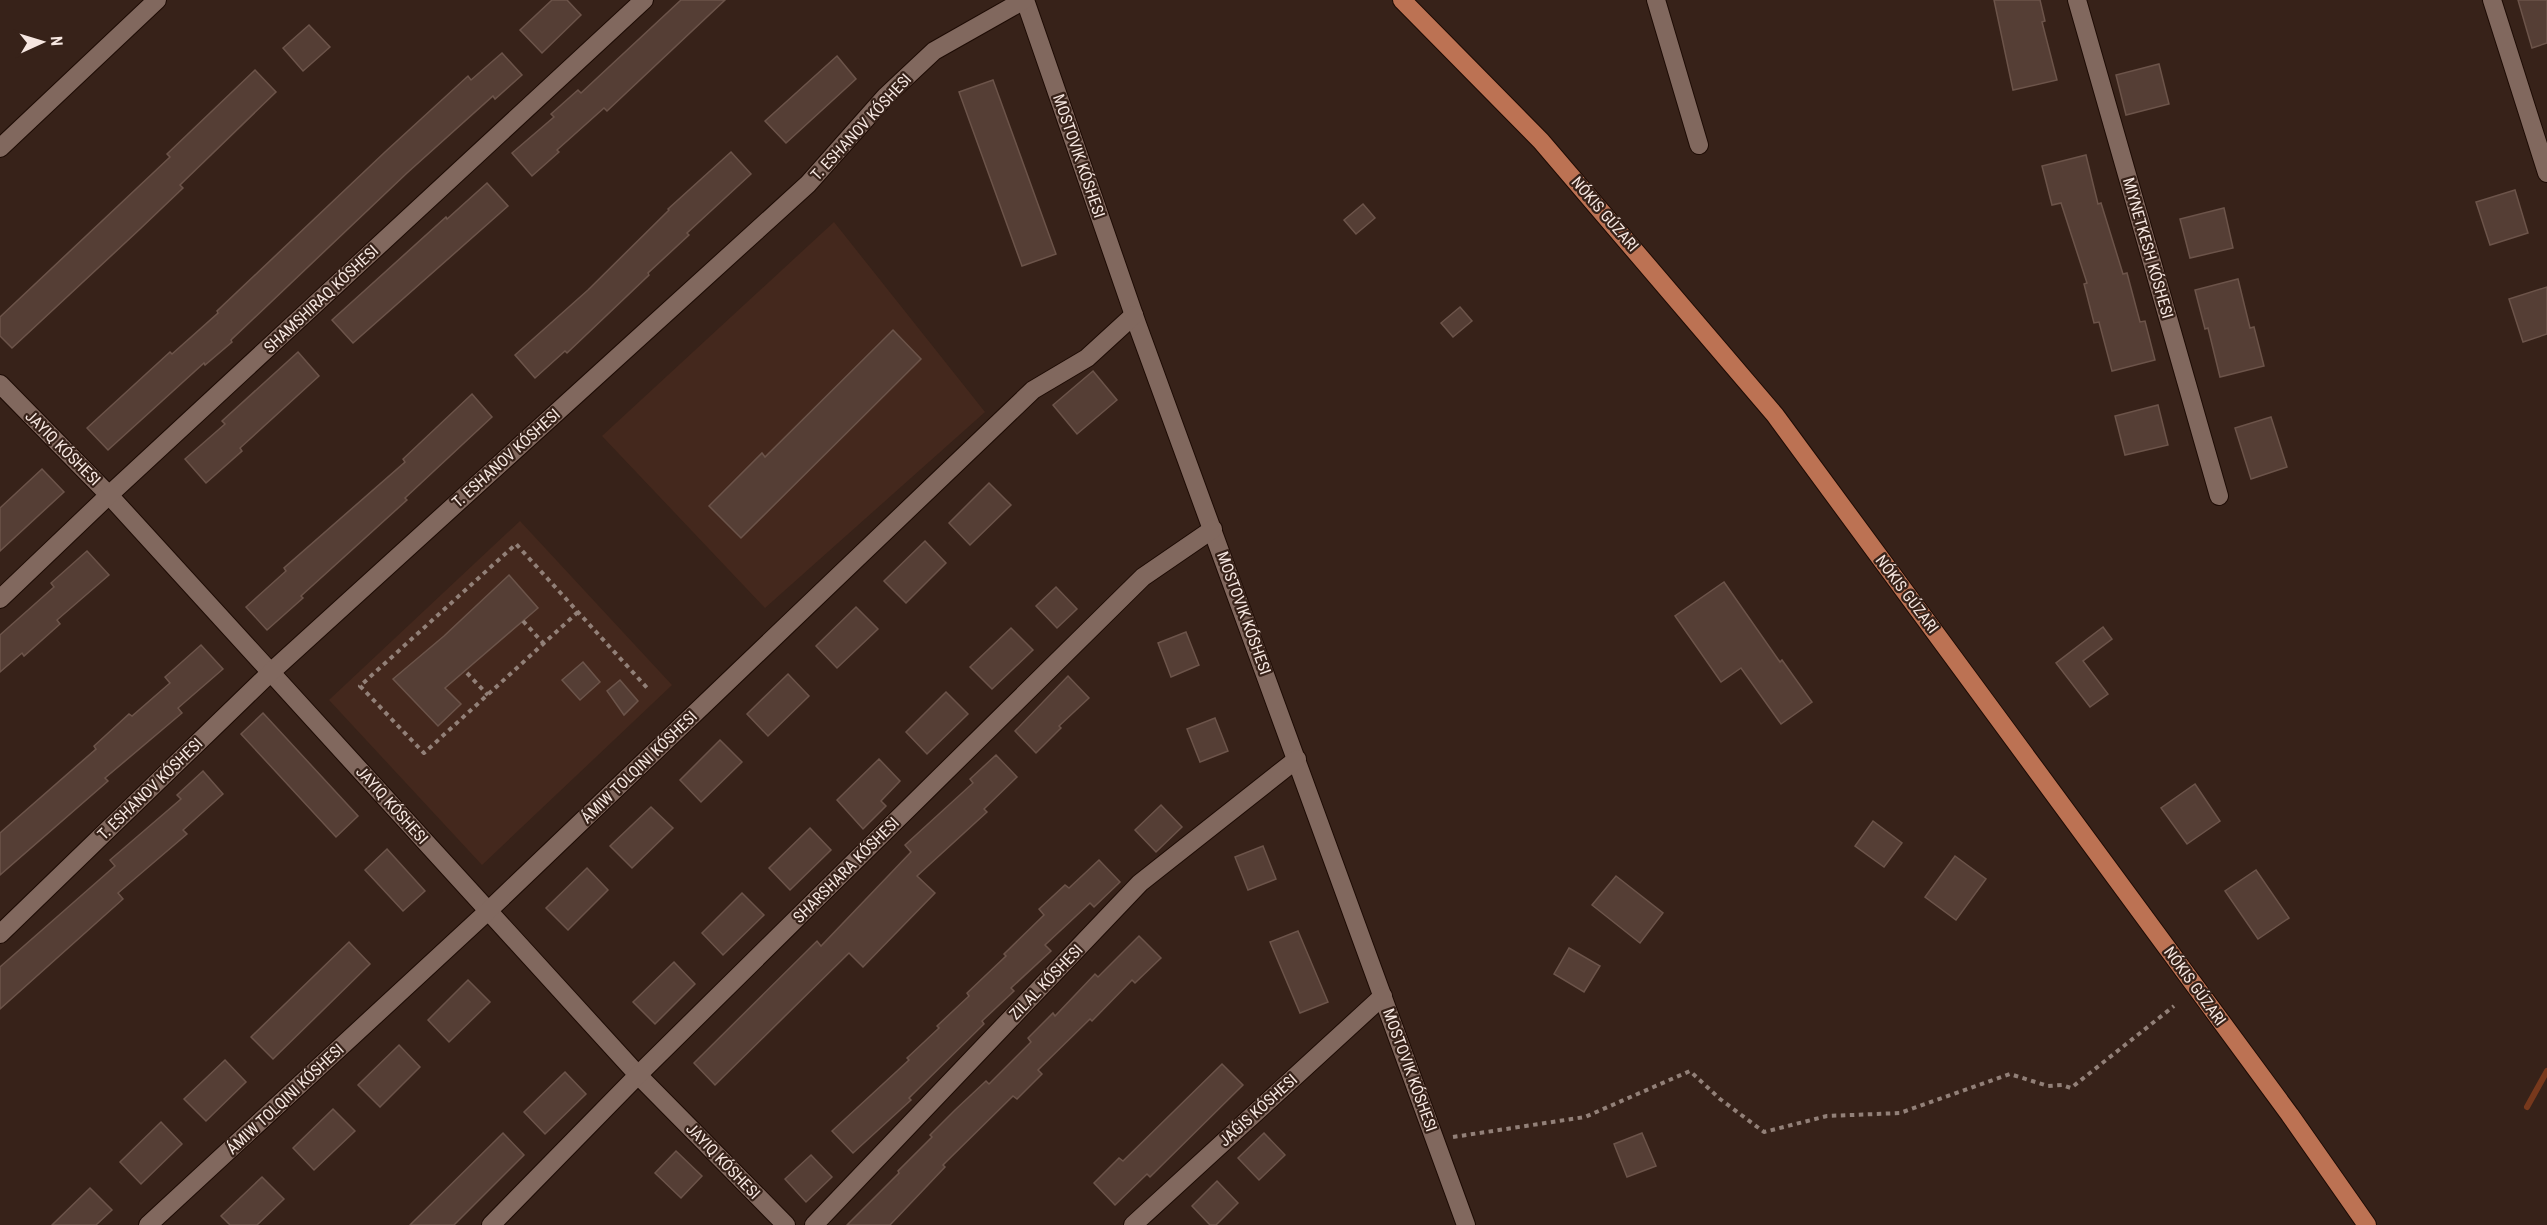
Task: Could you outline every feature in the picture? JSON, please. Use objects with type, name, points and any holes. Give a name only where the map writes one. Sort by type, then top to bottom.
[{"type":"main road","points":[[1402,0],[1541,141],[1775,415],[2283,1106],[2367,1225]]},
{"type":"street","points":[[0,148],[157,0]]},
{"type":"street","points":[[0,599],[109,495],[644,0]]},
{"type":"street","name":"MOSTOVIK KÓSHESI","points":[[1025,0],[1134,315],[1466,1225]]},
{"type":"street","name":"T. ESHANOV KÓSHESI","points":[[0,934],[271,672],[808,184],[886,96],[934,51],[1025,0]]},
{"type":"street","points":[[1656,0],[1699,145]]},
{"type":"street","name":"MIYNETKESH KÓSHESI","points":[[2077,0],[2219,496]]},
{"type":"street","points":[[2492,0],[2547,173]]},
{"type":"street","points":[[148,1225],[488,911],[1033,390],[1087,358],[1134,315]]},
{"type":"street","points":[[0,384],[109,495],[638,1075],[786,1225]]},
{"type":"street","name":"SHARSHARA KÓSHESI","points":[[491,1225],[638,1075],[1143,577],[1213,529]]},
{"type":"street","name":"ZILAL KÓSHESI","points":[[814,1225],[1140,883],[1297,759]]},
{"type":"street","points":[[1133,1225],[1383,996]]},
{"type":"path","points":[[578,612],[424,753],[360,686],[516,544],[578,612],[649,690]]},
{"type":"path","points":[[522,621],[544,644]]},
{"type":"path","points":[[467,673],[488,694]]},
{"type":"path","points":[[1435,1138],[1585,1117],[1690,1071],[1720,1099],[1764,1132],[1827,1116],[1900,1113],[2010,1074],[2048,1086],[2062,1085],[2071,1088],[2174,1006]]},
{"type":"shaded area","points":[[834,222],[985,412],[765,608],[602,436]]},
{"type":"shaded area","points":[[520,521],[672,685],[482,865],[329,700]]},
{"type":"building","points":[[552,0],[567,0],[581,15],[542,53],[520,30]]},
{"type":"building","points":[[681,0],[725,0],[607,111],[604,108],[532,176],[512,153],[554,117],[551,114],[578,90],[581,93]]},
{"type":"building","points":[[1994,0],[2040,0],[2045,21],[2042,22],[2057,80],[2013,90]]},
{"type":"building","points":[[2518,0],[2547,0],[2547,43],[2532,48]]},
{"type":"building","points":[[309,25],[330,47],[303,71],[283,48]]},
{"type":"building","points":[[502,53],[522,75],[495,99],[493,96],[407,173],[231,340],[232,342],[205,365],[204,363],[108,450],[87,428],[170,352],[172,354],[218,313],[217,311],[468,76],[471,80]]},
{"type":"building","points":[[837,56],[856,79],[786,143],[765,121]]},
{"type":"building","points":[[2159,64],[2169,104],[2126,115],[2116,75]]},
{"type":"building","points":[[255,70],[276,92],[180,185],[183,188],[12,348],[0,336],[0,317],[170,157],[167,154]]},
{"type":"building","points":[[993,80],[1056,254],[1022,266],[959,92]]},
{"type":"building","points":[[731,152],[751,174],[687,233],[689,235],[648,273],[649,275],[567,353],[565,351],[535,378],[515,355],[588,290],[668,209]]},
{"type":"building","points":[[2086,155],[2098,204],[2101,203],[2123,274],[2127,273],[2140,322],[2145,321],[2155,360],[2112,371],[2099,322],[2094,323],[2084,284],[2087,283],[2061,203],[2052,205],[2042,166]]},
{"type":"building","points":[[487,183],[508,206],[353,343],[332,320]]},
{"type":"building","points":[[2515,190],[2528,233],[2490,245],[2476,202]]},
{"type":"building","points":[[1363,204],[1375,218],[1356,234],[1344,220]]},
{"type":"building","points":[[2224,208],[2233,248],[2190,258],[2180,219]]},
{"type":"building","points":[[2238,279],[2250,328],[2254,327],[2264,366],[2220,377],[2208,328],[2205,329],[2195,290]]},
{"type":"building","points":[[2547,287],[2547,334],[2523,342],[2509,299]]},
{"type":"building","points":[[1460,307],[1472,321],[1453,337],[1441,323]]},
{"type":"building","points":[[893,330],[921,359],[741,538],[709,506],[762,453],[765,457]]},
{"type":"building","points":[[298,352],[319,376],[240,448],[242,451],[206,483],[185,459],[225,424],[222,421]]},
{"type":"building","points":[[1093,371],[1117,400],[1077,434],[1053,405]]},
{"type":"building","points":[[472,394],[492,417],[405,498],[407,500],[267,630],[246,607],[286,571],[284,568],[405,462],[403,459]]},
{"type":"building","points":[[2158,405],[2168,445],[2125,455],[2115,416]]},
{"type":"building","points":[[2271,417],[2287,467],[2251,479],[2235,428]]},
{"type":"building","points":[[42,469],[64,492],[0,551],[0,508]]},
{"type":"building","points":[[989,483],[1011,505],[970,545],[949,523]]},
{"type":"building","points":[[925,541],[946,563],[906,603],[884,581]]},
{"type":"building","points":[[87,551],[109,575],[57,620],[60,624],[24,656],[22,653],[0,672],[0,635],[54,587],[51,583]]},
{"type":"building","points":[[509,575],[538,608],[445,688],[461,704],[438,726],[393,679],[444,636]]},
{"type":"building","points":[[1724,582],[1780,662],[1782,660],[1812,702],[1781,724],[1741,668],[1721,682],[1675,616]]},
{"type":"building","points":[[1056,587],[1077,609],[1057,628],[1036,606]]},
{"type":"building","points":[[856,607],[878,629],[837,668],[816,646]]},
{"type":"building","points":[[2103,627],[2112,639],[2083,661],[2108,694],[2090,707],[2056,663]]},
{"type":"building","points":[[1011,628],[1033,650],[992,689],[970,667]]},
{"type":"building","points":[[1186,632],[1199,665],[1171,677],[1158,643]]},
{"type":"building","points":[[201,645],[223,669],[178,708],[182,713],[105,778],[108,781],[0,875],[0,833],[96,749],[94,746],[129,714],[132,716],[170,683],[165,677]]},
{"type":"building","points":[[583,662],[600,682],[580,700],[562,680]]},
{"type":"building","points":[[788,674],[809,696],[768,736],[747,714]]},
{"type":"building","points":[[1068,676],[1089,698],[1059,726],[1061,728],[1036,753],[1015,731]]},
{"type":"building","points":[[620,680],[638,701],[624,715],[607,691]]},
{"type":"building","points":[[946,692],[968,714],[927,754],[906,732]]},
{"type":"building","points":[[263,713],[358,816],[336,837],[241,734]]},
{"type":"building","points":[[1215,718],[1228,751],[1200,762],[1187,729]]},
{"type":"building","points":[[720,740],[742,762],[701,802],[680,780]]},
{"type":"building","points":[[996,755],[1017,777],[984,809],[987,812],[917,876],[935,893],[863,967],[849,953],[715,1085],[694,1063],[817,941],[821,946],[911,852],[905,845],[973,783],[970,779]]},
{"type":"building","points":[[879,759],[900,781],[881,801],[886,806],[863,829],[837,800]]},
{"type":"building","points":[[203,771],[223,794],[183,830],[187,834],[118,893],[123,899],[0,1009],[0,967],[115,866],[110,860],[181,799],[177,795]]},
{"type":"building","points":[[2195,784],[2220,821],[2187,844],[2161,808]]},
{"type":"building","points":[[1161,805],[1182,827],[1156,852],[1135,830]]},
{"type":"building","points":[[651,807],[673,828],[632,868],[610,846]]},
{"type":"building","points":[[1873,821],[1902,843],[1884,867],[1855,846]]},
{"type":"building","points":[[810,828],[831,850],[790,890],[769,868]]},
{"type":"building","points":[[1263,846],[1276,879],[1248,890],[1235,857]]},
{"type":"building","points":[[387,849],[425,891],[403,911],[365,870]]},
{"type":"building","points":[[1955,856],[1986,879],[1956,920],[1925,897]]},
{"type":"building","points":[[1099,860],[1120,882],[1094,907],[1090,903],[1045,945],[1051,951],[1011,988],[1014,991],[982,1021],[984,1024],[909,1098],[911,1100],[853,1153],[832,1131],[909,1060],[907,1058],[939,1028],[937,1026],[969,996],[967,993],[1044,915],[1039,909],[1065,885],[1069,888]]},
{"type":"building","points":[[587,868],[608,890],[568,930],[546,908]]},
{"type":"building","points":[[2256,870],[2289,918],[2258,939],[2225,891]]},
{"type":"building","points":[[1616,876],[1663,913],[1640,943],[1592,905]]},
{"type":"building","points":[[742,893],[764,915],[723,955],[702,933]]},
{"type":"building","points":[[1298,931],[1328,1002],[1300,1013],[1270,942]]},
{"type":"building","points":[[1139,936],[1161,958],[1135,983],[1132,980],[1092,1021],[1090,1019],[1038,1070],[1042,1074],[1017,1099],[1013,1096],[943,1165],[945,1167],[890,1225],[847,1225],[899,1173],[898,1171],[932,1137],[930,1135],[955,1110],[986,1081],[989,1084],[1031,1042],[1028,1038],[1053,1013],[1055,1016],[1095,974],[1098,977]]},
{"type":"building","points":[[349,942],[370,964],[273,1059],[251,1037]]},
{"type":"building","points":[[1569,948],[1600,966],[1584,992],[1554,974]]},
{"type":"building","points":[[674,962],[695,984],[655,1024],[633,1002]]},
{"type":"building","points":[[468,980],[490,1002],[449,1042],[428,1020]]},
{"type":"building","points":[[399,1045],[420,1067],[380,1107],[358,1085]]},
{"type":"building","points":[[225,1060],[246,1082],[206,1121],[184,1099]]},
{"type":"building","points":[[1222,1064],[1243,1085],[1150,1177],[1147,1174],[1115,1205],[1094,1183],[1119,1158],[1123,1161]]},
{"type":"building","points":[[565,1072],[586,1094],[545,1134],[524,1112]]},
{"type":"building","points":[[333,1109],[355,1131],[314,1170],[293,1148]]},
{"type":"building","points":[[161,1122],[182,1144],[141,1184],[120,1162]]},
{"type":"building","points":[[503,1133],[524,1155],[454,1225],[410,1225]]},
{"type":"building","points":[[1264,1133],[1285,1155],[1259,1180],[1238,1158]]},
{"type":"building","points":[[1642,1133],[1656,1166],[1627,1177],[1614,1144]]},
{"type":"building","points":[[676,1151],[702,1176],[681,1198],[655,1173]]},
{"type":"building","points":[[811,1155],[832,1177],[806,1202],[785,1179]]},
{"type":"building","points":[[262,1177],[284,1199],[257,1225],[230,1225],[221,1216]]},
{"type":"building","points":[[1217,1181],[1238,1203],[1216,1225],[1210,1225],[1192,1206]]},
{"type":"building","points":[[90,1188],[112,1210],[96,1225],[52,1225]]},
{"type":"waterway","points":[[2527,1107],[2547,1071]]}]
